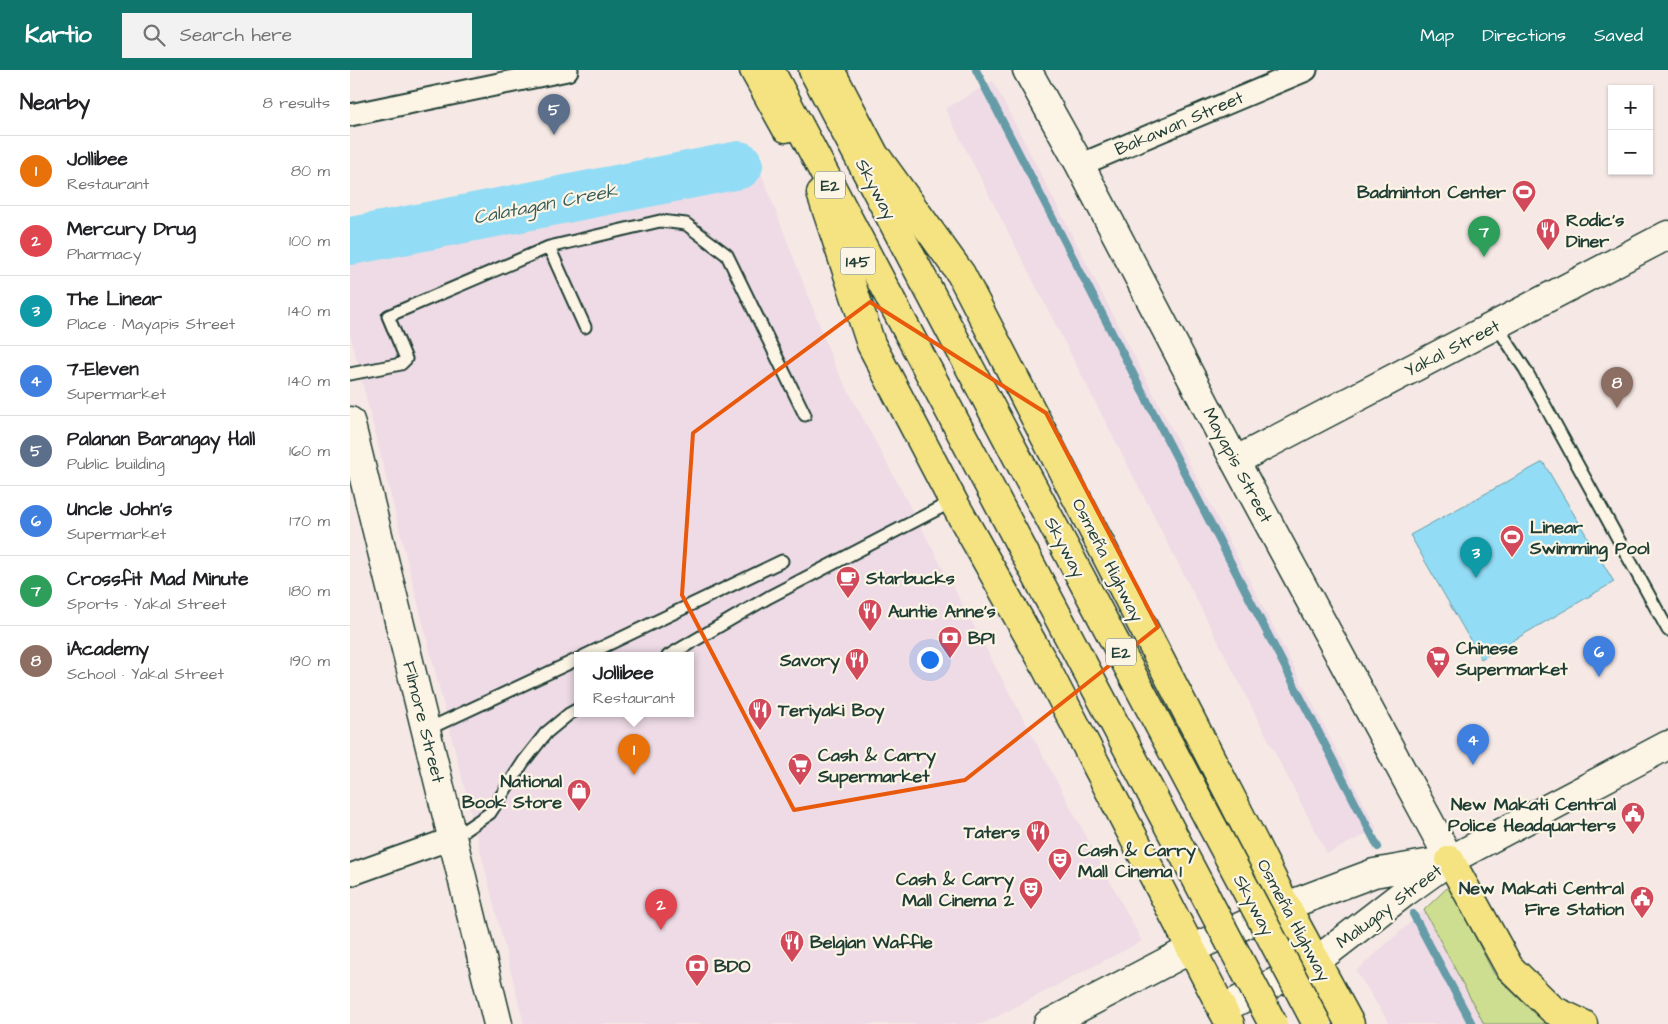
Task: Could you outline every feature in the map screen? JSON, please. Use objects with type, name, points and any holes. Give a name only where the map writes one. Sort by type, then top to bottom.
[{"type":"main road","name":"145","points":[[754,70],[894,329]]},
{"type":"main road","name":"E2","points":[[770,70],[1273,1024]]},
{"type":"main road","name":"Skyway","points":[[813,70],[1317,1024]]},
{"type":"main road","name":"Osmeña Highway","points":[[830,70],[878,159],[931,276]]},
{"type":"main road","name":"Osmeña Highway","points":[[878,159],[961,274],[1286,906],[1350,1024]]},
{"type":"main road","points":[[821,193],[871,344],[954,501],[1042,660],[1226,1016]]},
{"type":"main road","points":[[1450,860],[1509,967],[1553,1010],[1583,1024]]},
{"type":"street","points":[[350,115],[568,70]]},
{"type":"street","name":"Mayapis Street","points":[[1027,70],[1080,165],[1235,461],[1450,860]]},
{"type":"street","name":"Bakawan Street","points":[[1080,165],[1306,70]]},
{"type":"street","name":"Yakal Street","points":[[1235,461],[1668,235]]},
{"type":"street","name":"Filmore Street","points":[[350,421],[498,1024]]},
{"type":"street","name":"Malugay Street","points":[[1226,1016],[1316,962],[1404,893],[1450,860],[1668,745]]},
{"type":"street","points":[[350,875],[453,838]]},
{"type":"street","name":"Malugay Street","points":[[1048,1024],[1191,949],[1286,906],[1374,874],[1450,860]]},
{"type":"lane","points":[[350,374],[401,364],[406,358],[388,316],[549,247],[660,221],[686,224],[727,255],[805,415]]},
{"type":"lane","points":[[549,247],[585,326]]},
{"type":"lane","points":[[1496,325],[1525,369],[1668,630]]},
{"type":"lane","points":[[675,652],[769,597],[954,501]]},
{"type":"lane","points":[[592,652],[782,561]]},
{"type":"lane","points":[[426,730],[574,661]]},
{"type":"lane","points":[[453,838],[490,813],[524,761],[546,733],[574,712]]},
{"type":"highlighted area","points":[[870,302],[1046,413],[1158,627],[965,780],[794,810],[682,595],[693,433]]},
{"type":"shaded area","points":[[993,81],[1377,829],[1327,854],[945,109]]},
{"type":"shaded area","points":[[762,175],[835,366],[1142,941],[983,1024],[524,1024],[350,334],[350,258]]},
{"type":"shaded area","points":[[1424,910],[1484,1024],[1390,1024],[1356,971]]},
{"type":"green space","points":[[1449,886],[1494,974],[1537,1016],[1560,1024],[1484,1024],[1424,910]]},
{"type":"water","name":"Linear Swimming Pool","points":[[1543,462],[1614,582],[1481,659],[1410,535]]},
{"type":"waterway","points":[[976,70],[1378,847]]},
{"type":"waterway","name":"Calatagan Creek","points":[[351,241],[739,165]]},
{"type":"waterway","points":[[1413,914],[1472,1024]]},
{"type":"place","name":"Palanan Barangay Hall","points":[[554,135]]},
{"type":"place","name":"Badminton Center","points":[[1524,213]]},
{"type":"place","name":"Rodic's Diner","points":[[1548,251]]},
{"type":"place","name":"Crossfit Mad Minute","points":[[1484,257]]},
{"type":"place","name":"iAcademy","points":[[1617,408]]},
{"type":"place","name":"Linear Swimming Pool","points":[[1512,558]]},
{"type":"place","name":"The Linear","points":[[1476,578]]},
{"type":"place","name":"Starbucks","points":[[848,599]]},
{"type":"place","name":"Auntie Anne's","points":[[870,632]]},
{"type":"place","name":"BPI","points":[[950,659]]},
{"type":"place","name":"Uncle John's","points":[[1599,677]]},
{"type":"place","name":"Chinese Supermarket","points":[[1438,679]]},
{"type":"place","name":"Savory","points":[[857,681]]},
{"type":"place","name":"Teriyaki Boy","points":[[760,731]]},
{"type":"place","name":"7-Eleven","points":[[1473,765]]},
{"type":"place","name":"Jollibee","points":[[634,775]]},
{"type":"place","name":"Cash & Carry Supermarket","points":[[800,786]]},
{"type":"place","name":"National Book Store","points":[[579,812]]},
{"type":"place","name":"New Makati Central Police Headquarters","points":[[1633,835]]},
{"type":"place","name":"Taters","points":[[1038,853]]},
{"type":"place","name":"Cash & Carry Mall Cinema 1","points":[[1060,881]]},
{"type":"place","name":"Cash & Carry Mall Cinema 2","points":[[1031,910]]},
{"type":"place","name":"New Makati Central Fire Station","points":[[1642,919]]},
{"type":"place","name":"Mercury Drug","points":[[661,930]]},
{"type":"place","name":"Belgian Waffle","points":[[792,963]]},
{"type":"place","name":"BDO","points":[[697,987]]}]
